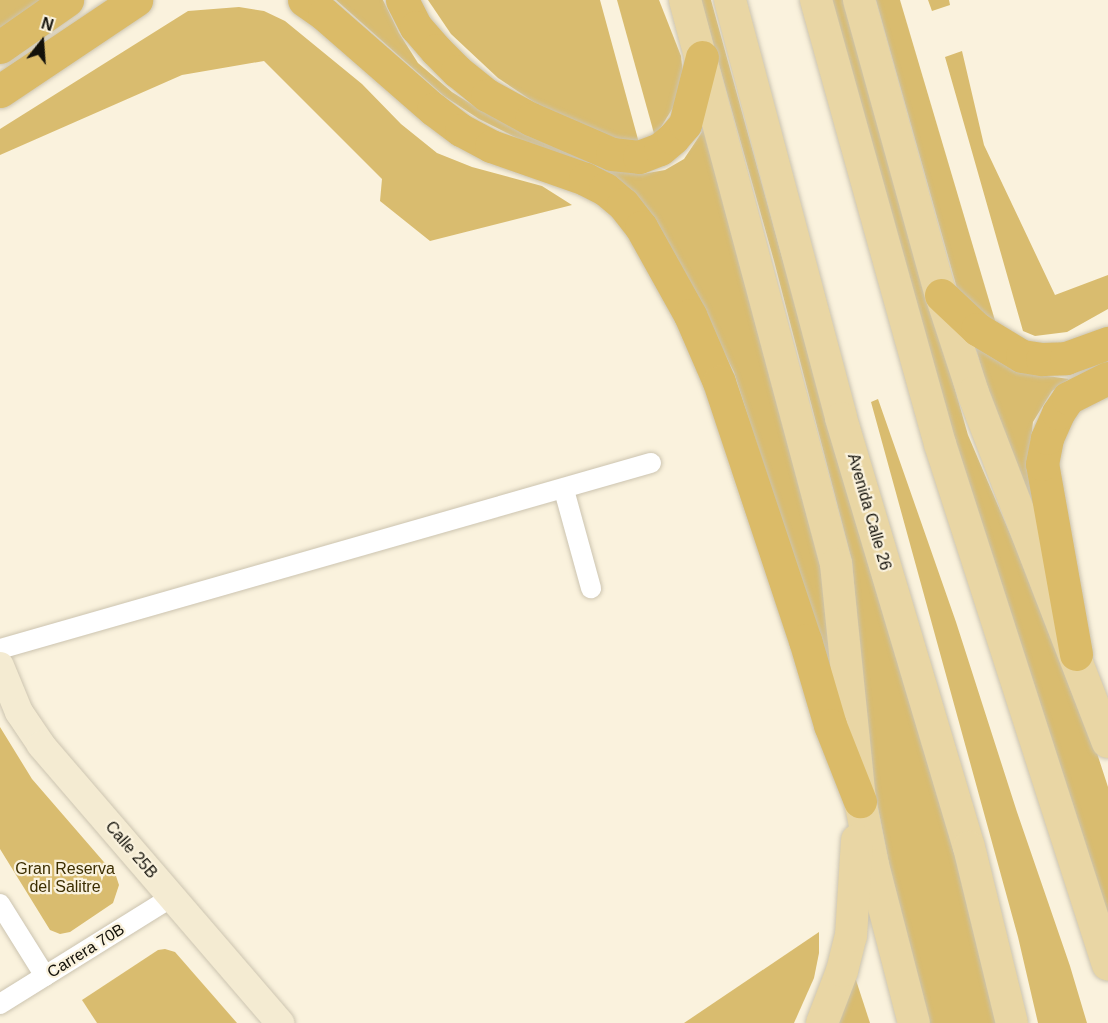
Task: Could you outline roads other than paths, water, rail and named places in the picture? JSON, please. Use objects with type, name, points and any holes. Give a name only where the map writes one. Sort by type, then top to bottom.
[{"type":"highway","points":[[0,47],[67,0]]},
{"type":"highway","points":[[0,91],[136,0]]},
{"type":"highway","points":[[304,0],[324,14],[433,109],[461,130],[491,146],[585,179],[605,189],[623,204],[641,227],[690,315],[719,382],[805,640],[830,725],[860,801]]},
{"type":"highway","points":[[402,0],[416,27],[436,50],[457,71],[487,95],[531,119],[612,154],[639,157],[660,149],[673,138],[685,124],[702,57]]},
{"type":"highway","points":[[941,295],[977,329],[1022,356],[1042,360],[1066,358],[1108,343]]},
{"type":"highway","points":[[1076,654],[1046,494],[1042,464],[1043,451],[1058,413],[1068,398],[1108,378]]},
{"type":"main road","points":[[685,0],[836,564],[860,801],[873,865],[914,1023]]},
{"type":"main road","name":"Avenida Calle 26","points":[[730,0],[841,418],[969,847],[1012,1023]]},
{"type":"main road","points":[[816,0],[940,444],[1108,965]]},
{"type":"main road","points":[[859,0],[941,295],[992,447],[1076,654],[1108,742]]},
{"type":"main road","points":[[822,1023],[842,971],[851,936],[860,801]]},
{"type":"street","points":[[0,649],[651,464]]},
{"type":"street","points":[[564,490],[591,588]]},
{"type":"street","name":"Calle 25B","points":[[0,666],[20,712],[41,745],[280,1023]]},
{"type":"street","name":"Carrera 70B","points":[[0,1004],[172,897]]},
{"type":"street","points":[[0,904],[45,976]]},
{"type":"park label","name":"Gran Reserva del Salitre","points":[[65,878]]}]
